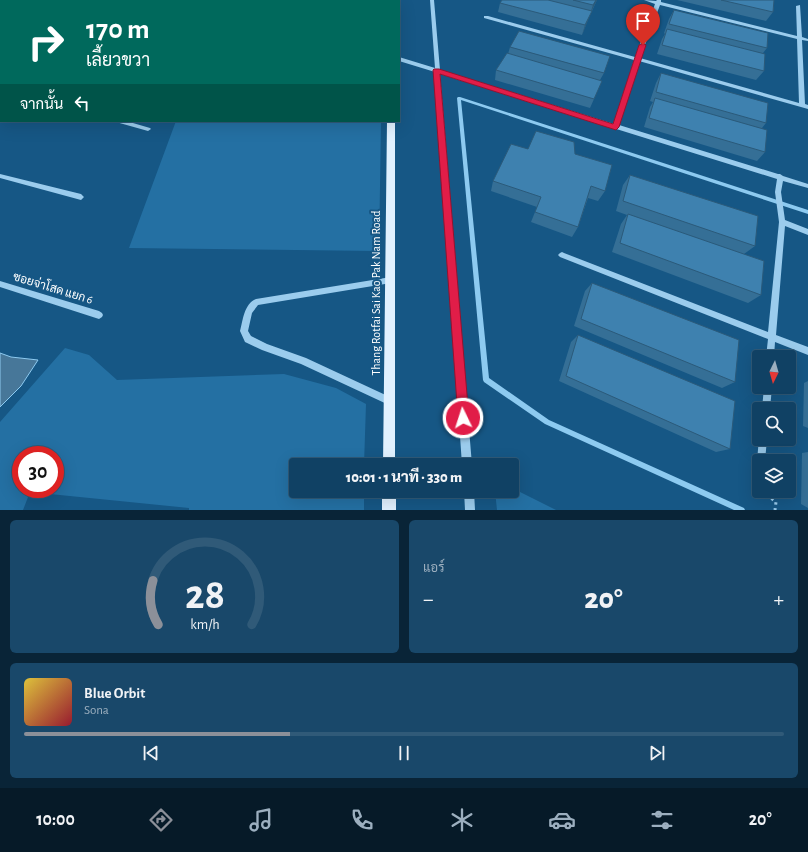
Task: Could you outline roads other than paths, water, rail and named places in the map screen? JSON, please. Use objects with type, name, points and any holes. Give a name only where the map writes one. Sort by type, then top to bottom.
[{"type":"main road","name":"Thang Rotfai Sai Kao Pak Nam Road","points":[[389,458],[391,122]]},
{"type":"main road","points":[[389,498],[389,510]]},
{"type":"street","points":[[432,0],[436,70],[466,458]]},
{"type":"street","points":[[646,0],[659,1],[808,40]]},
{"type":"street","points":[[616,127],[637,59],[659,1]]},
{"type":"street","points":[[798,6],[802,105]]},
{"type":"street","points":[[486,17],[808,107]]},
{"type":"street","points":[[400,59],[616,127],[780,176],[808,186]]},
{"type":"street","points":[[122,122],[148,129]]},
{"type":"street","points":[[0,176],[82,197]]},
{"type":"street","points":[[771,350],[782,222],[778,192],[780,176]]},
{"type":"street","points":[[782,222],[808,232]]},
{"type":"street","points":[[562,255],[808,351]]},
{"type":"street","points":[[390,401],[248,339],[244,331],[249,311],[256,302],[391,280]]},
{"type":"street","name":"ซอยจ่าโสด แยก 6","points":[[0,284],[99,315]]},
{"type":"street","points":[[469,498],[470,510]]},
{"type":"waterway","points":[[742,510],[547,422],[486,380],[459,98],[808,212]]}]
